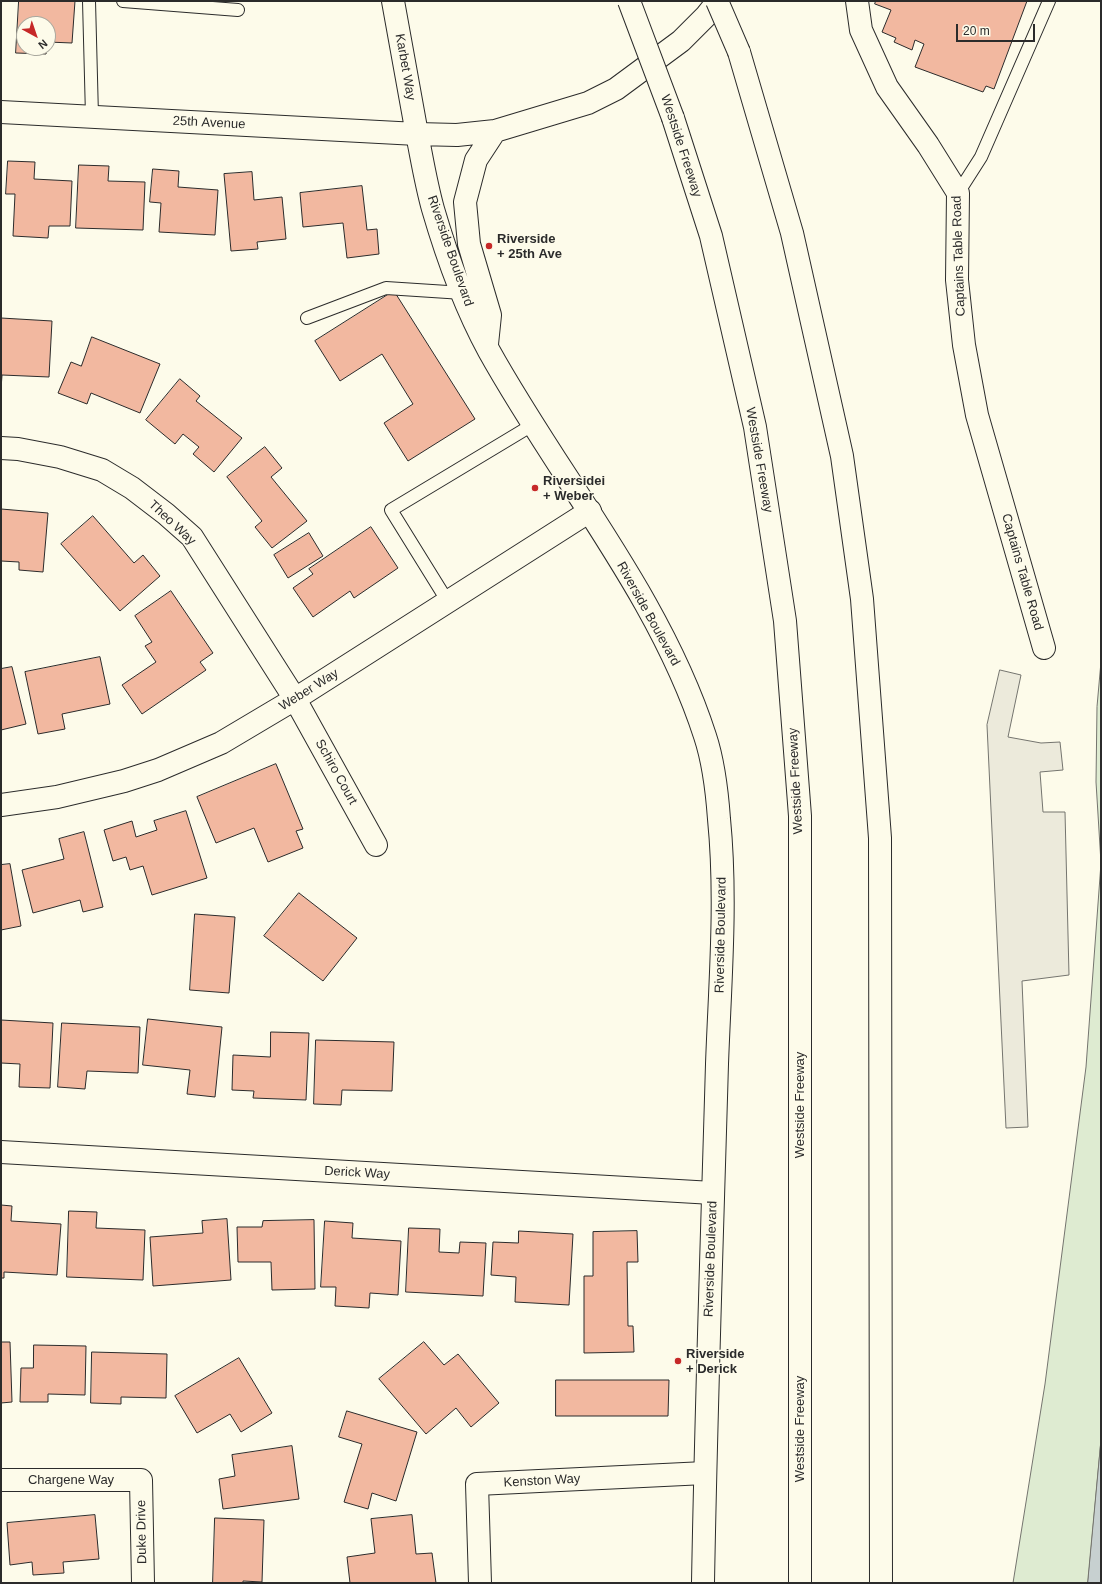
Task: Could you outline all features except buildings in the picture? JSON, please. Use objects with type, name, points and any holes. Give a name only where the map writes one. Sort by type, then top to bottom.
[{"type":"main road","name":"Karbet Way","points":[[394,1],[417,134]]},
{"type":"main road","name":"Westside Freeway","points":[[629,1],[673,118],[711,236],[755,427],[785,621],[800,816],[800,1583]]},
{"type":"main road","points":[[417,134],[457,135],[495,131],[588,103],[616,89],[681,42],[718,1],[739,52],[792,233],[841,449],[862,599],[880,838],[881,1583]]},
{"type":"main road","name":"Captains Table Road","points":[[857,1],[861,30],[887,87],[928,145],[958,194],[958,280],[965,353],[977,415],[1044,648]]},
{"type":"main road","name":"25th Avenue","points":[[1,112],[417,134]]},
{"type":"main road","name":"Riverside Boulevard","points":[[487,347],[490,315],[469,244],[465,202],[476,160],[495,131]]},
{"type":"main road","name":"Riverside Boulevard","points":[[417,134],[432,206],[463,293],[487,347],[590,511],[656,623],[685,682],[706,739],[714,770],[720,830],[723,899],[713,1193],[703,1583]]},
{"type":"main road","name":"Theo Way","points":[[1,448],[18,448],[60,457],[102,470],[132,488],[166,514],[192,537],[295,699]]},
{"type":"main road","name":"Weber Way","points":[[1,805],[57,797],[124,781],[158,770],[221,743],[295,699],[590,511]]},
{"type":"main road","name":"Schiro Court","points":[[295,699],[376,845]]},
{"type":"main road","name":"Derick Way","points":[[1,1152],[713,1193]]},
{"type":"main road","name":"Kenston Way","points":[[480,1583],[477,1484],[705,1473]]},
{"type":"main road","name":"Chargene Way","points":[[1,1480],[141,1480]]},
{"type":"main road","name":"Duke Drive","points":[[141,1480],[143,1583]]},
{"type":"lane","points":[[89,1],[92,116]]},
{"type":"lane","points":[[123,1],[238,10]]},
{"type":"lane","points":[[958,194],[981,157],[1049,1]]},
{"type":"lane","points":[[307,318],[386,288],[463,293]]},
{"type":"lane","points":[[448,602],[391,510],[534,424]]},
{"type":"green space","points":[[1101,662],[1101,863],[1096,782],[1097,707]]},
{"type":"green space","points":[[1101,863],[1101,1440],[1088,1583],[1013,1583],[1045,1384],[1086,1067]]},
{"type":"shaded area","points":[[1000,670],[1021,675],[1008,737],[1041,743],[1060,742],[1063,770],[1040,772],[1043,812],[1065,812],[1069,975],[1022,981],[1028,1127],[1006,1128],[987,725]]},
{"type":"shaded area","points":[[1101,1440],[1101,1583],[1088,1583]]},
{"type":"place","name":"Riverside + 25th Ave","points":[[489,246]]},
{"type":"place","name":"Riversidei + Weber","points":[[535,488]]},
{"type":"place","name":"Riverside + Derick","points":[[678,1361]]}]
